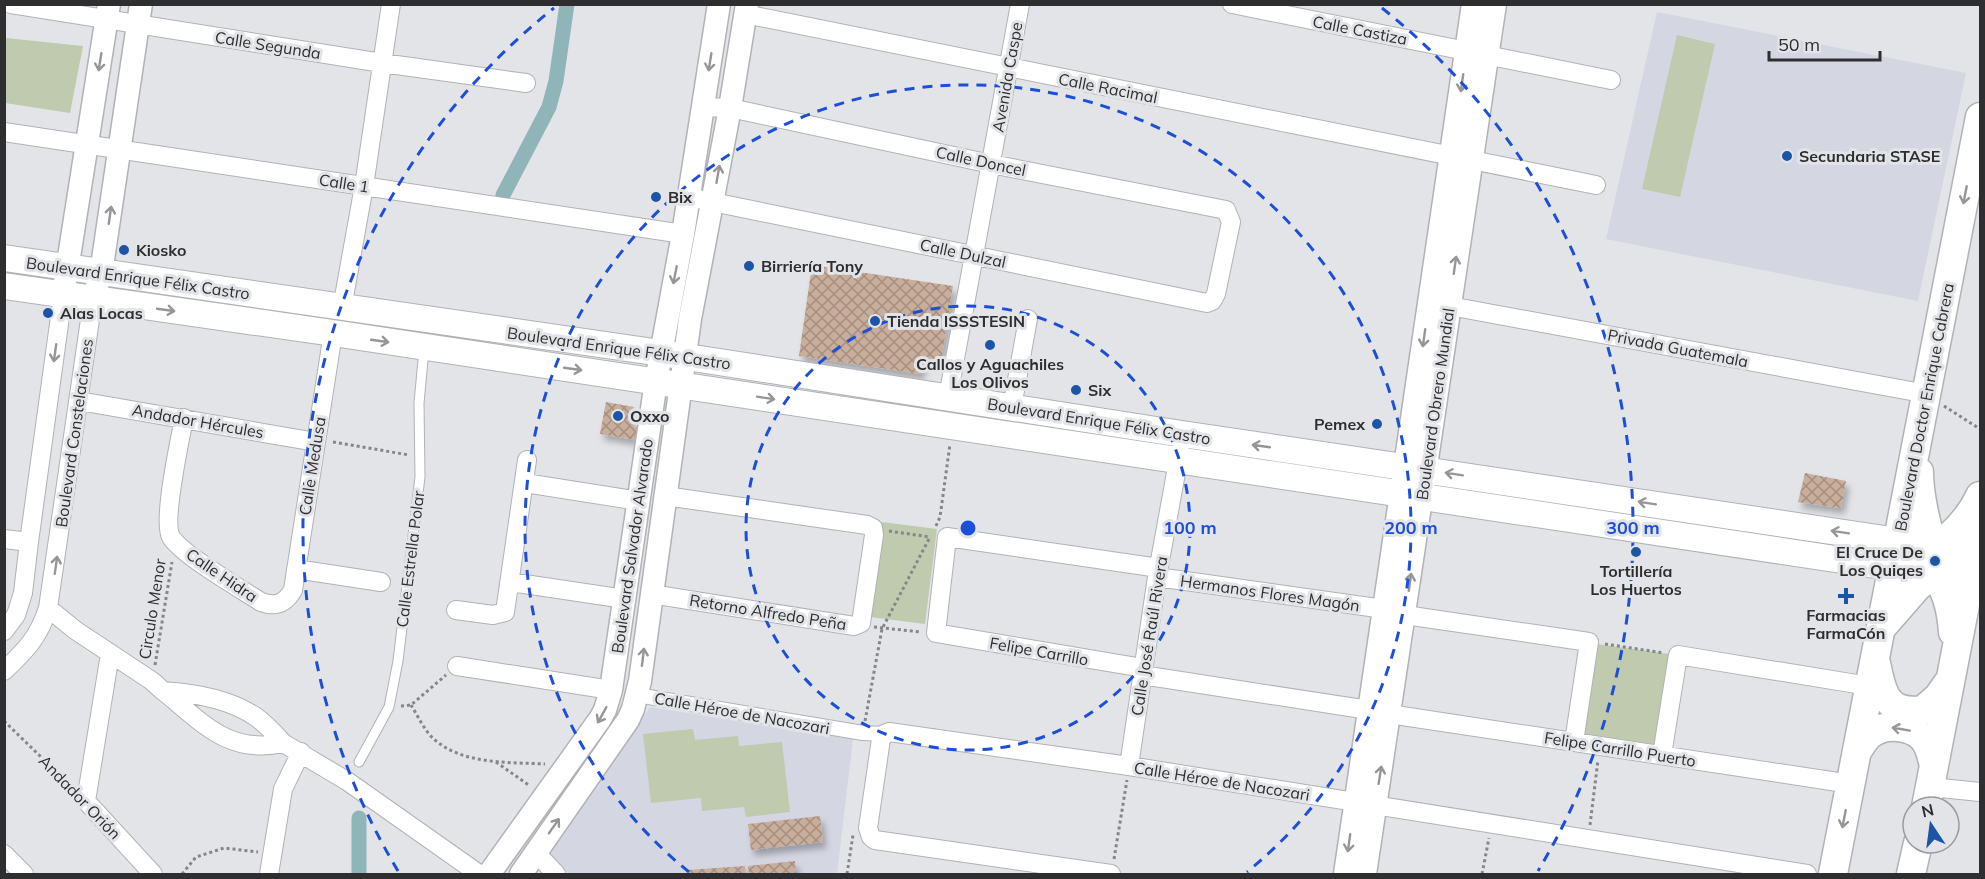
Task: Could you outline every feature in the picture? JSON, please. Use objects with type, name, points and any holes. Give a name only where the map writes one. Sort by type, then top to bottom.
[{"type":"main road","name":"Boulevard Doctor Enrique Cabrera","points":[[1833,874],[1980,117]]},
{"type":"main road","name":"Boulevard Enrique Félix Castro","points":[[4,258],[673,355],[1898,541]]},
{"type":"main road","name":"Boulevard Enrique Félix Castro","points":[[4,286],[656,381],[1893,568]]},
{"type":"main road","points":[[1918,440],[1919,490],[1928,526],[1959,559]]},
{"type":"main road","points":[[1930,786],[1953,667],[1960,526],[1980,496]]},
{"type":"main road","points":[[1898,541],[1959,559]]},
{"type":"main road","points":[[1893,568],[1959,559]]},
{"type":"main road","points":[[1881,628],[1917,587],[1959,559]]},
{"type":"main road","points":[[1875,658],[1882,690],[1888,701],[1896,708],[1903,710],[1923,710],[1938,697],[1953,667]]},
{"type":"main road","points":[[1858,750],[1868,736],[1877,730],[1885,727],[1902,727],[1923,739],[1929,746],[1930,786]]},
{"type":"main road","points":[[1911,874],[1915,855]]},
{"type":"street","name":"Calle Segunda","points":[[11,4],[140,14],[382,63],[526,83]]},
{"type":"street","points":[[342,308],[364,186],[391,4]]},
{"type":"street","name":"Boulevard Salvador Alvarado","points":[[521,874],[628,720],[637,695],[681,385],[673,355],[683,234],[719,4]]},
{"type":"street","name":"Avenida Caspe","points":[[948,397],[1020,4]]},
{"type":"street","name":"Calle Castiza","points":[[1232,4],[1611,80]]},
{"type":"street","name":"Boulevard Obrero Mundial","points":[[1473,4],[1477,54]]},
{"type":"street","name":"Boulevard Obrero Mundial","points":[[1345,874],[1365,804],[1477,54],[1495,4]]},
{"type":"street","name":"Boulevard Salvador Alvarado","points":[[489,874],[600,719],[611,690],[656,381],[673,355],[690,319],[730,108],[746,9]]},
{"type":"street","name":"Calle Racimal","points":[[746,9],[1008,68],[1596,185]]},
{"type":"street","name":"Boulevard Constelaciones","points":[[4,631],[21,604],[27,572],[29,542],[63,295],[108,12]]},
{"type":"street","name":"Boulevard Constelaciones","points":[[4,671],[35,640],[42,628],[48,608],[93,299],[101,273],[140,14]]},
{"type":"street","name":"Calle Doncel","points":[[703,107],[730,108],[991,164],[1226,210],[1231,222],[1216,294],[1212,301]]},
{"type":"street","name":"Calle 1","points":[[4,132],[683,234]]},
{"type":"street","name":"Calle Dulzal","points":[[688,197],[1207,303],[1212,301]]},
{"type":"street","name":"Privada Guatemala","points":[[1439,304],[1927,394]]},
{"type":"street","points":[[1012,407],[1028,319]]},
{"type":"street","name":"Calle Medusa","points":[[289,598],[293,590],[333,333]]},
{"type":"street","name":"Andador Hércules","points":[[79,401],[316,442]]},
{"type":"street","name":"Calle Hidra","points":[[183,418],[168,517],[168,528],[175,542],[189,554],[261,602],[276,605],[289,598]]},
{"type":"street","name":"Calle José Raúl Rivera","points":[[1129,766],[1142,672],[1182,434]]},
{"type":"street","points":[[645,459],[670,462]]},
{"type":"street","points":[[456,610],[493,615],[505,612],[527,460]]},
{"type":"street","points":[[525,483],[639,501]]},
{"type":"street","points":[[665,495],[867,525],[873,528]]},
{"type":"street","name":"Retorno Alfredo Peña","points":[[651,594],[855,626],[861,623],[874,535],[873,528]]},
{"type":"street","points":[[936,633],[938,537]]},
{"type":"street","name":"Hermanos Flores Magón","points":[[938,537],[1589,642]]},
{"type":"street","points":[[4,539],[29,542]]},
{"type":"street","points":[[296,569],[381,582]]},
{"type":"street","points":[[511,582],[625,599]]},
{"type":"street","points":[[48,608],[158,686],[210,730],[231,741],[245,745],[259,746],[284,742]]},
{"type":"street","points":[[620,625],[646,629]]},
{"type":"street","name":"Felipe Carrillo","points":[[936,633],[1142,672],[1379,712]]},
{"type":"street","points":[[1574,742],[1589,642]]},
{"type":"street","points":[[86,801],[110,654]]},
{"type":"street","points":[[1662,756],[1678,655],[1869,687]]},
{"type":"street","points":[[456,666],[611,690]]},
{"type":"street","points":[[158,686],[199,695],[241,709],[264,723],[284,742],[347,781],[479,874]]},
{"type":"street","name":"Calle Héroe de Nacozari","points":[[637,695],[863,733],[884,734],[889,732],[1129,766],[1807,874]]},
{"type":"street","name":"Felipe Carrillo Puerto","points":[[1379,712],[1851,784]]},
{"type":"street","points":[[884,734],[881,739],[868,828],[871,837],[875,840],[1112,869]]},
{"type":"street","points":[[269,874],[283,789],[301,752]]},
{"type":"street","points":[[1930,786],[1980,792]]},
{"type":"street","name":"Andador Orión","points":[[86,801],[153,874]]},
{"type":"street","name":"Boulevard Obrero Mundial","points":[[1365,804],[1365,874]]},
{"type":"street","points":[[536,853],[556,874]]},
{"type":"street","points":[[4,854],[24,874]]},
{"type":"lane","name":"Calle Estrella Polar","points":[[359,762],[389,707],[407,588],[420,477],[419,403],[424,347]]},
{"type":"path","points":[[1927,394],[1980,429]]},
{"type":"path","points":[[863,733],[882,628],[938,537],[952,426]]},
{"type":"path","points":[[316,442],[328,441],[418,457]]},
{"type":"path","points":[[873,528],[938,537]]},
{"type":"path","name":"Circulo Menor","points":[[158,686],[175,542]]},
{"type":"path","points":[[861,623],[882,628],[936,633]]},
{"type":"path","points":[[1589,642],[1678,655]]},
{"type":"path","points":[[389,707],[411,705],[456,666]]},
{"type":"path","points":[[411,705],[434,739],[447,748],[477,759],[567,766]]},
{"type":"path","name":"Andador Orión","points":[[4,721],[86,801]]},
{"type":"path","points":[[1588,840],[1600,746]]},
{"type":"path","points":[[495,760],[545,797]]},
{"type":"path","points":[[1112,869],[1129,766]]},
{"type":"path","points":[[1482,874],[1490,824]]},
{"type":"path","points":[[847,874],[854,829]]},
{"type":"path","points":[[182,874],[196,857],[224,848],[272,854]]},
{"type":"shaded area","name":"Secundaria STASE","points":[[1657,12],[1966,73],[1918,301],[1606,239]]},
{"type":"shaded area","points":[[650,707],[853,739],[837,874],[569,874],[547,856]]},
{"type":"green space","points":[[1677,35],[1715,44],[1680,197],[1642,189]]},
{"type":"green space","points":[[6,38],[83,46],[70,113],[5,103]]},
{"type":"green space","points":[[882,522],[937,529],[925,624],[870,617]]},
{"type":"green space","points":[[1596,644],[1669,654],[1654,746],[1583,736]]},
{"type":"green space","points":[[693,729],[695,740],[738,736],[739,746],[782,742],[790,812],[746,817],[744,807],[702,811],[701,798],[651,803],[643,734]]},
{"type":"building","name":"Tienda ISSSTESIN","points":[[812,265],[953,286],[941,361],[924,356],[921,374],[799,356]]},
{"type":"building","name":"Oxxo","points":[[606,402],[634,407],[631,426],[644,428],[642,441],[600,434]]},
{"type":"building","points":[[1805,473],[1846,481],[1841,508],[1798,502]]},
{"type":"building","points":[[820,816],[823,842],[751,850],[748,824]]},
{"type":"building","points":[[795,861],[796,874],[749,874],[748,866]]},
{"type":"building","points":[[745,866],[746,874],[689,874],[688,870]]},
{"type":"waterway","points":[[503,195],[549,107],[556,81],[567,4]]},
{"type":"waterway","points":[[359,818],[359,874]]},
{"type":"place","name":"Secundaria STASE","points":[[1787,156]]},
{"type":"place","name":"Bix","points":[[656,197]]},
{"type":"place","name":"Kiosko","points":[[124,250]]},
{"type":"place","name":"Birriería Tony","points":[[749,266]]},
{"type":"place","name":"Alas Locas","points":[[48,313]]},
{"type":"place","name":"Tienda ISSSTESIN","points":[[875,321]]},
{"type":"place","name":"Callos y Aguachiles Los Olivos","points":[[990,345]]},
{"type":"place","name":"Six","points":[[1076,390]]},
{"type":"place","name":"Oxxo","points":[[618,416]]},
{"type":"place","name":"Pemex","points":[[1377,424]]},
{"type":"place","name":"Tortillería Los Huertos","points":[[1636,552]]},
{"type":"place","name":"El Cruce De Los Quiqes","points":[[1935,561]]},
{"type":"place","name":"Farmacias FarmaCón","points":[[1846,596]]}]
